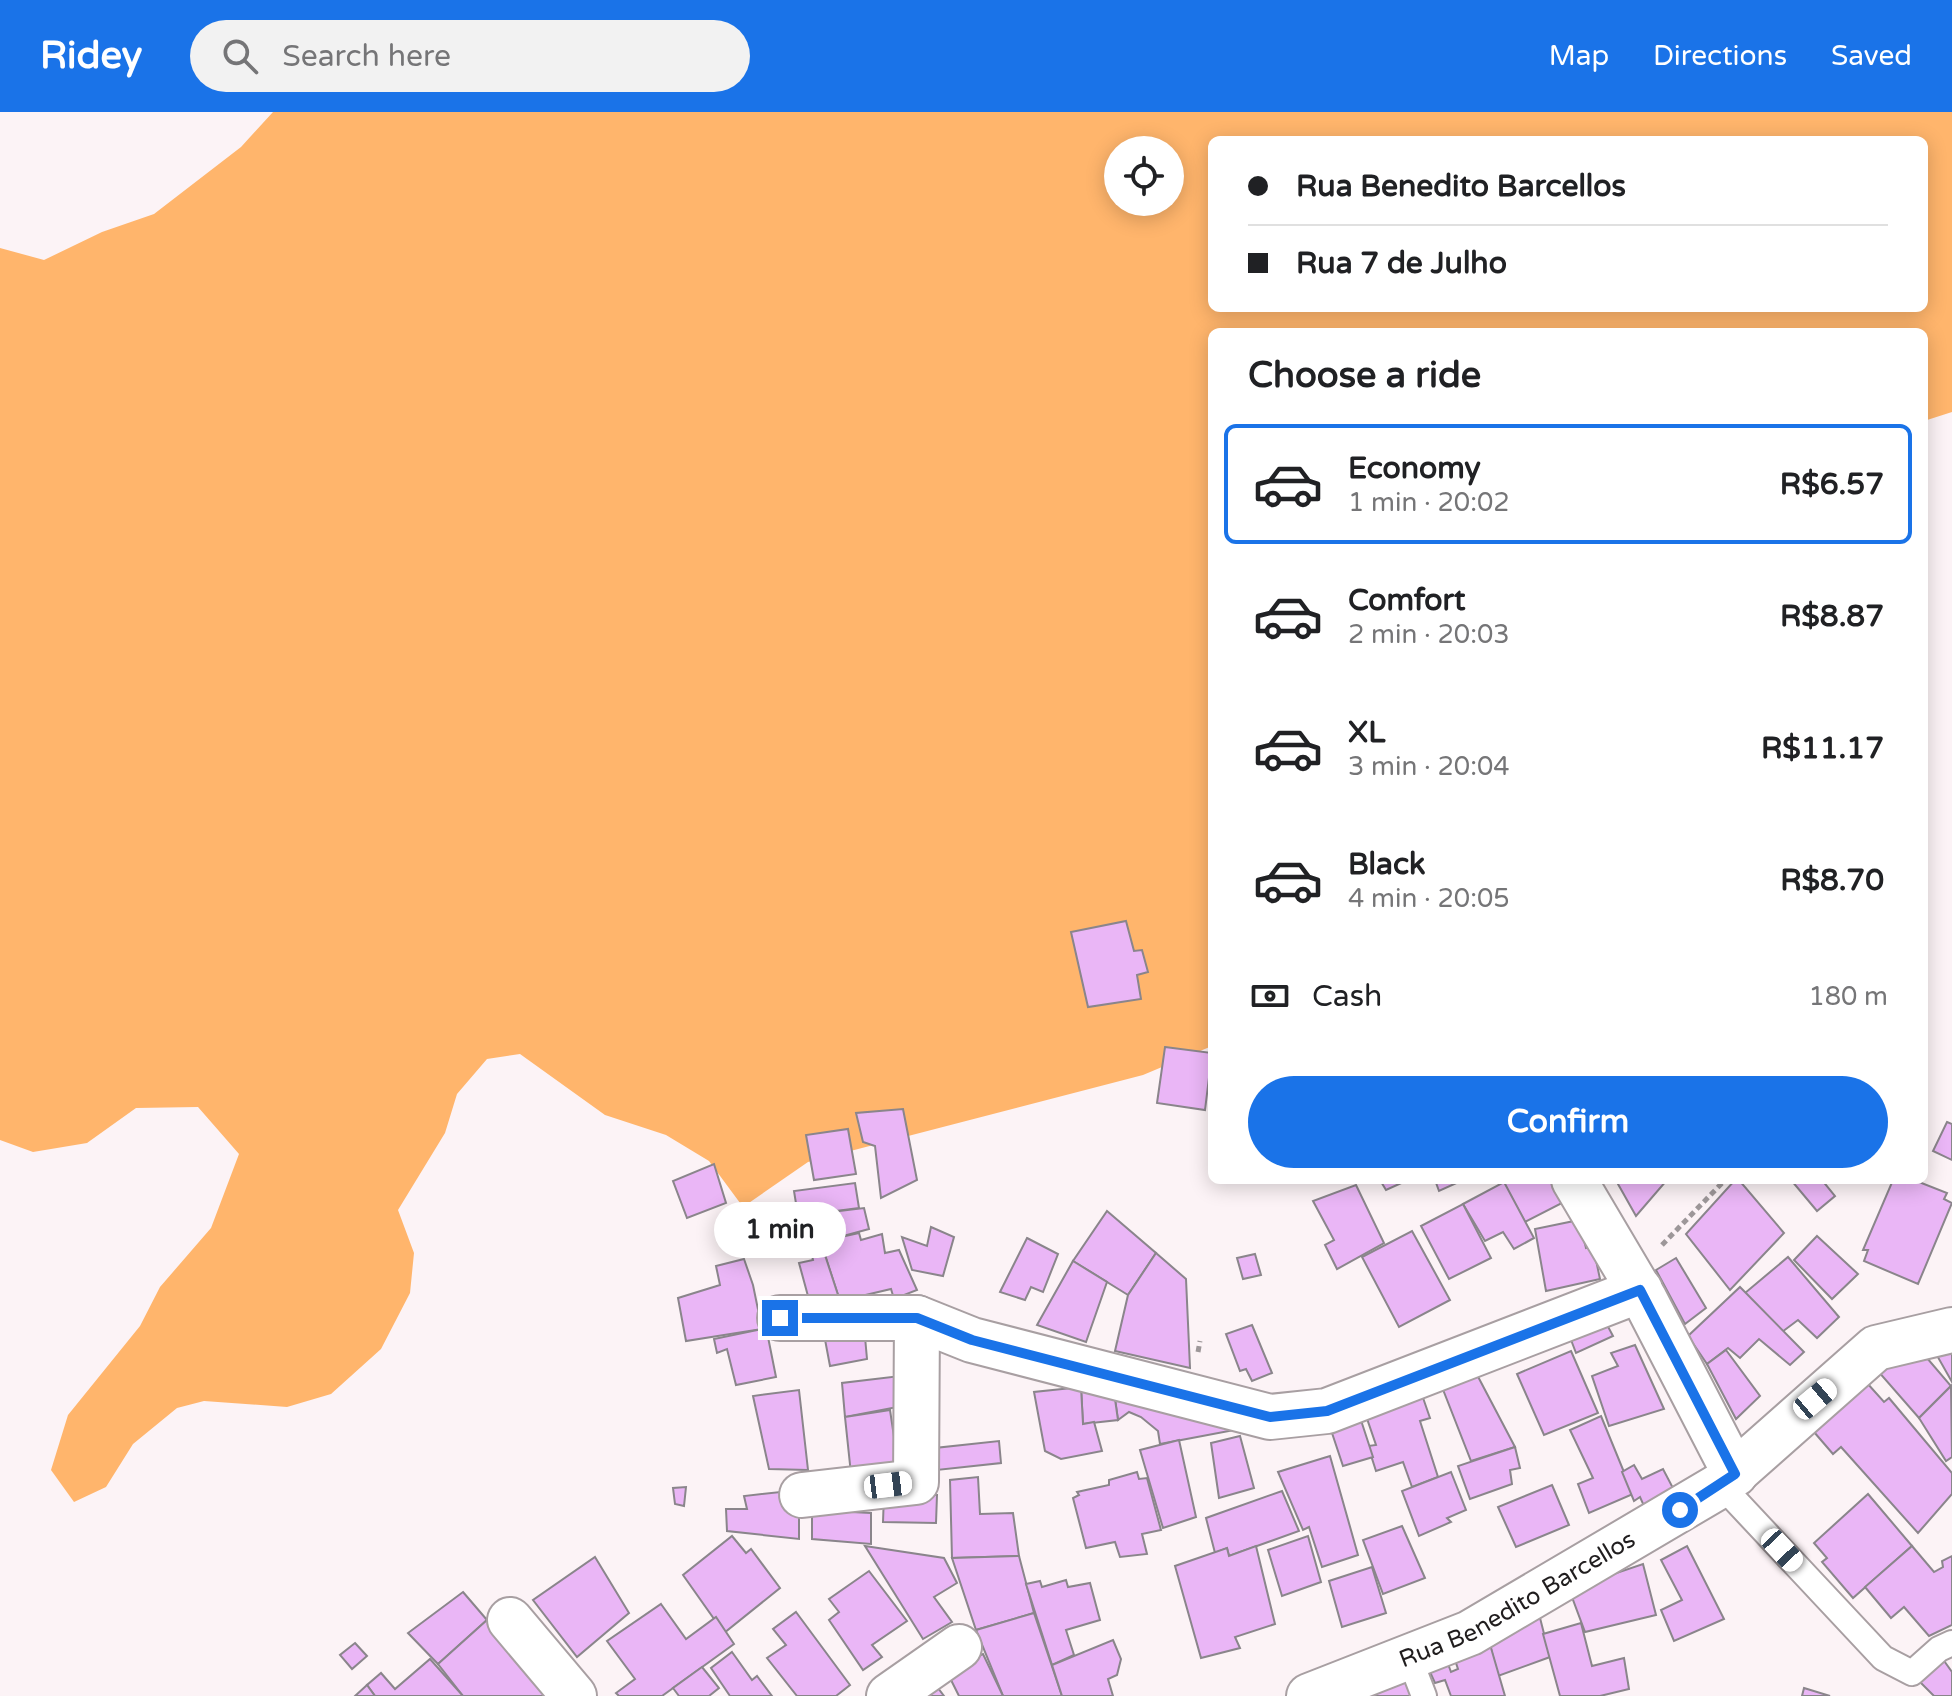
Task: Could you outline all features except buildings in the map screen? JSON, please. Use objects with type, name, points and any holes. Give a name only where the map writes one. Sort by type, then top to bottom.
[{"type":"street","points":[[1586,1184],[1640,1290],[1728,1480]]},
{"type":"street","points":[[780,1318],[917,1318],[972,1340],[1270,1417],[1327,1411],[1640,1290]]},
{"type":"street","points":[[802,1495],[916,1482],[917,1318]]},
{"type":"street","name":"Rua Benedito Barcellos","points":[[1309,1696],[1416,1677],[1470,1633],[1728,1480],[1876,1348],[1952,1330]]},
{"type":"street","points":[[510,1620],[574,1696]]},
{"type":"street","points":[[889,1696],[959,1647]]},
{"type":"lane","points":[[1728,1480],[1883,1658],[1912,1673],[1939,1649],[1952,1643]]},
{"type":"path","points":[[1640,1290],[1660,1247],[1721,1184]]},
{"type":"shaded area","points":[[273,112],[1952,112],[1952,412],[1928,420],[1928,328],[1208,328],[1208,1048],[1143,1075],[808,1162],[743,1207],[709,1161],[666,1135],[605,1115],[520,1054],[487,1059],[457,1094],[445,1133],[398,1210],[414,1253],[410,1293],[381,1349],[331,1394],[287,1407],[204,1401],[177,1408],[133,1444],[106,1487],[74,1502],[51,1470],[68,1415],[140,1326],[160,1287],[211,1228],[239,1154],[198,1107],[136,1108],[87,1143],[33,1152],[0,1140],[0,248],[44,260],[102,232],[154,214],[241,147]]},
{"type":"route","points":[[780,1318],[917,1318],[972,1340],[1270,1417],[1327,1411],[1640,1290],[1735,1474],[1680,1510]]}]
